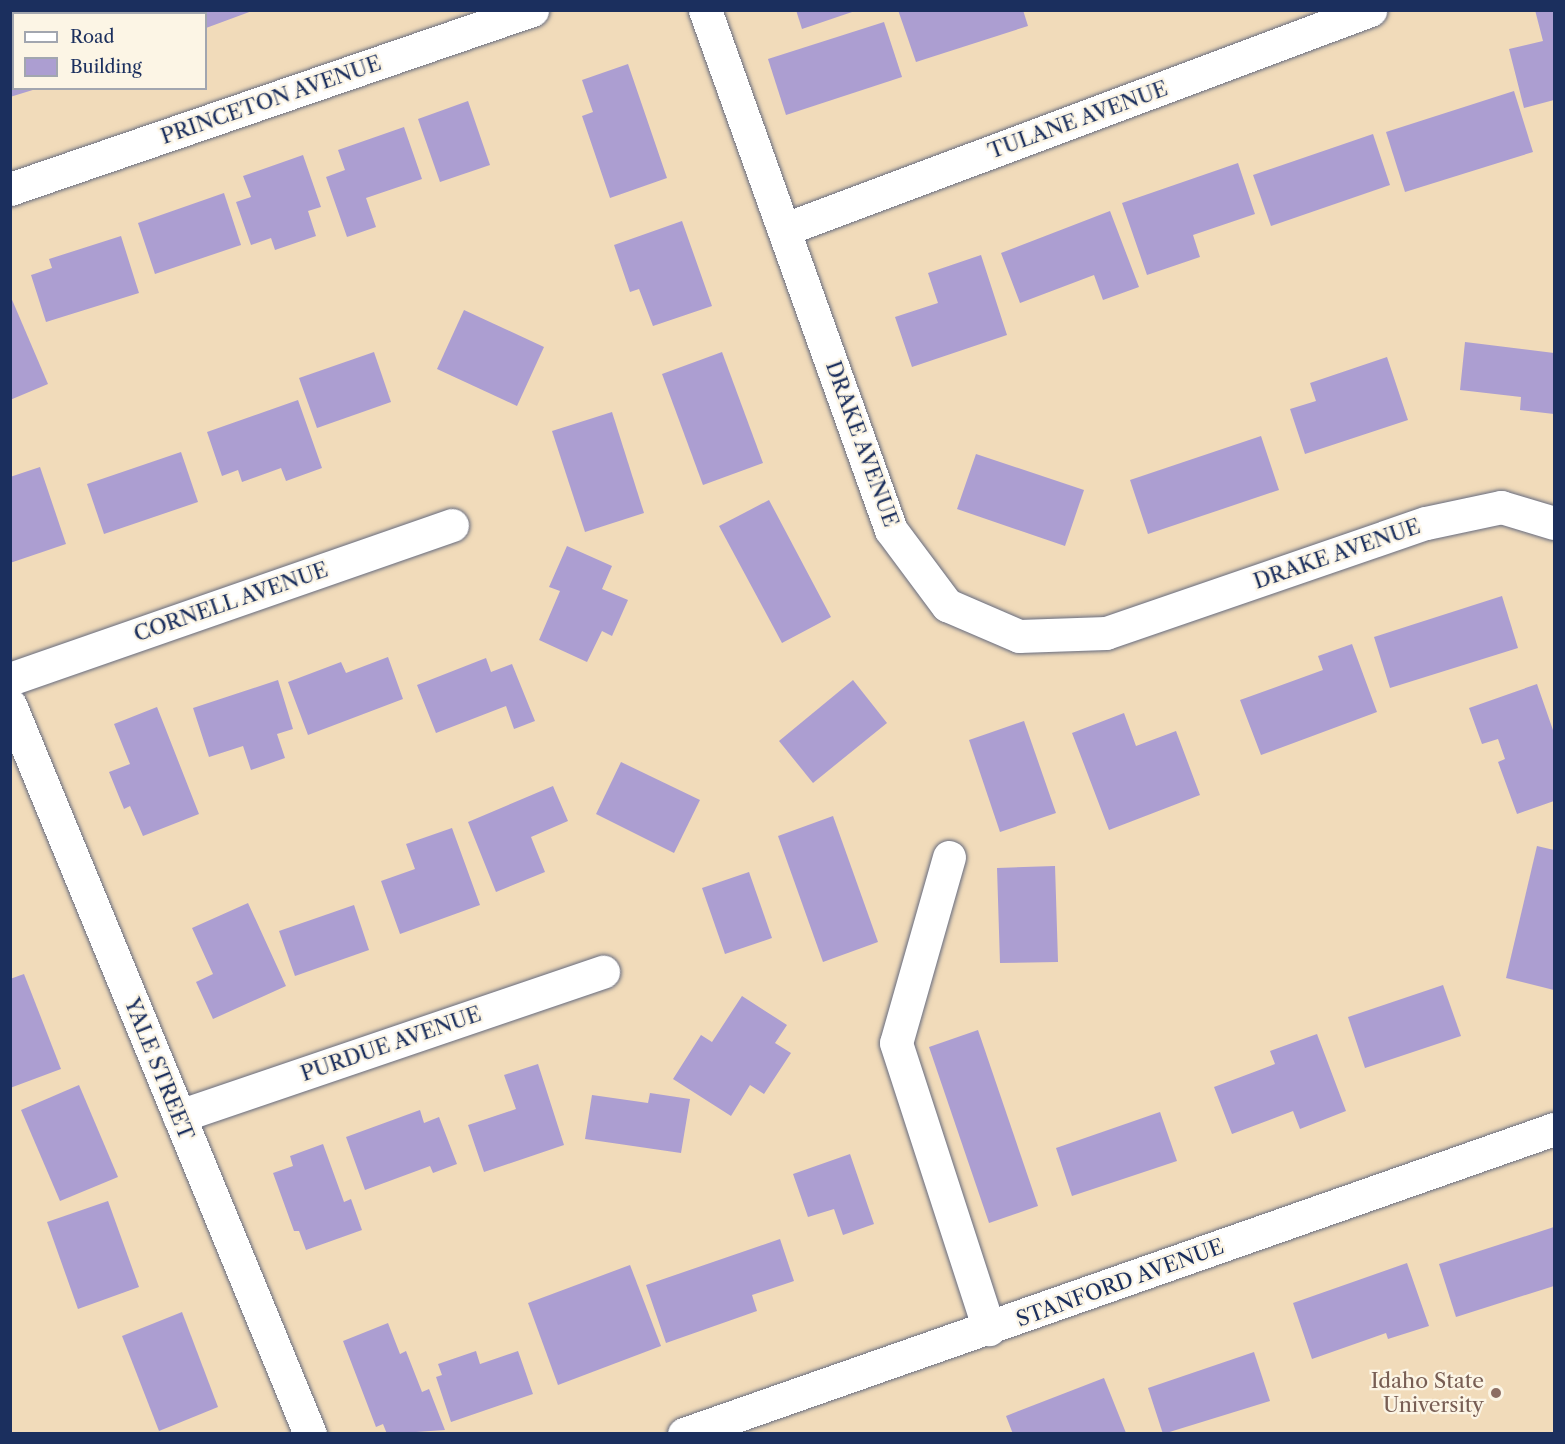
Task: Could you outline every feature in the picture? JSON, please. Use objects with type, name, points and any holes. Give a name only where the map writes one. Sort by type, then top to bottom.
[{"type":"street","name":"PRINCETON AVENUE","points":[[10,189],[532,10]]},
{"type":"street","name":"DRAKE AVENUE","points":[[705,10],[891,530],[947,605],[1019,636],[1106,633],[1426,523],[1501,507],[1554,523]]},
{"type":"street","name":"TULANE AVENUE","points":[[785,229],[1370,10]]},
{"type":"street","name":"CORNELL AVENUE","points":[[10,679],[452,525]]},
{"type":"street","name":"YALE STREET","points":[[10,705],[310,1434]]},
{"type":"street","points":[[949,857],[896,1043],[989,1329]]},
{"type":"street","name":"PURDUE AVENUE","points":[[179,1116],[603,972]]},
{"type":"street","name":"STANFORD AVENUE","points":[[684,1434],[989,1329],[1554,1129]]},
{"type":"building","points":[[76,10],[161,10],[161,12],[76,12]]},
{"type":"building","points":[[175,10],[252,10],[207,28],[207,12]]},
{"type":"building","points":[[796,10],[855,10],[855,11],[802,29]]},
{"type":"building","points":[[898,10],[1023,10],[1028,26],[916,62]]},
{"type":"building","points":[[1535,10],[1554,10],[1554,100],[1524,108],[1509,49],[1543,41]]},
{"type":"building","points":[[884,22],[902,77],[786,115],[768,59]]},
{"type":"building","points":[[628,64],[667,178],[610,198],[582,116],[593,112],[582,80]]},
{"type":"building","points":[[12,65],[12,90],[33,90],[10,97]]},
{"type":"building","points":[[1514,91],[1533,152],[1405,192],[1386,132]]},
{"type":"building","points":[[468,101],[490,165],[440,182],[418,119]]},
{"type":"building","points":[[404,127],[422,179],[366,198],[376,227],[347,237],[326,177],[345,170],[338,150]]},
{"type":"building","points":[[1373,134],[1390,185],[1271,226],[1253,175]]},
{"type":"building","points":[[303,155],[321,207],[308,211],[316,236],[275,250],[271,238],[251,245],[236,202],[251,197],[243,176]]},
{"type":"building","points":[[1238,163],[1255,214],[1193,235],[1200,257],[1147,275],[1122,203]]},
{"type":"building","points":[[224,193],[241,245],[155,274],[138,223]]},
{"type":"building","points":[[1110,211],[1139,287],[1103,300],[1094,275],[1020,303],[1001,253]]},
{"type":"building","points":[[682,221],[712,306],[653,326],[639,289],[630,292],[614,245]]},
{"type":"building","points":[[121,236],[139,293],[46,322],[31,275],[52,268],[49,259]]},
{"type":"building","points":[[981,255],[1007,335],[912,367],[895,317],[938,303],[928,273]]},
{"type":"building","points":[[10,295],[48,384],[10,400]]},
{"type":"building","points":[[464,310],[544,347],[517,406],[437,369]]},
{"type":"building","points":[[1465,342],[1554,353],[1554,414],[1520,410],[1521,397],[1460,390]]},
{"type":"building","points":[[374,352],[391,402],[317,428],[299,378]]},
{"type":"building","points":[[722,352],[763,463],[703,485],[662,374]]},
{"type":"building","points":[[1387,357],[1408,420],[1305,454],[1290,409],[1316,401],[1310,383]]},
{"type":"building","points":[[298,400],[322,468],[286,481],[281,468],[242,482],[238,470],[222,476],[207,432]]},
{"type":"building","points":[[612,412],[644,513],[585,532],[552,431]]},
{"type":"building","points":[[1261,436],[1279,490],[1148,534],[1130,480]]},
{"type":"building","points":[[181,452],[198,502],[104,534],[87,484]]},
{"type":"building","points":[[976,454],[1084,490],[1065,546],[957,509]]},
{"type":"building","points":[[40,467],[66,544],[10,563],[10,477]]},
{"type":"building","points":[[769,500],[831,617],[782,643],[719,526]]},
{"type":"building","points":[[567,546],[612,566],[602,589],[628,600],[612,636],[602,631],[587,662],[539,640],[560,591],[549,587]]},
{"type":"building","points":[[1502,596],[1518,648],[1390,688],[1374,637]]},
{"type":"building","points":[[1352,644],[1377,712],[1261,755],[1240,700],[1323,670],[1318,656]]},
{"type":"building","points":[[388,657],[403,699],[308,735],[288,682],[341,662],[346,673]]},
{"type":"building","points":[[486,658],[491,672],[512,664],[535,721],[514,729],[506,706],[436,733],[417,685]]},
{"type":"building","points":[[278,680],[293,729],[277,734],[285,758],[251,770],[243,746],[209,757],[193,708]]},
{"type":"building","points":[[853,680],[887,723],[813,783],[779,741]]},
{"type":"building","points":[[1537,684],[1554,733],[1554,801],[1517,814],[1498,762],[1505,759],[1498,739],[1482,744],[1469,708]]},
{"type":"building","points":[[157,707],[199,814],[143,836],[130,806],[124,809],[109,772],[130,764],[114,724]]},
{"type":"building","points":[[1124,713],[1136,746],[1176,731],[1200,795],[1109,830],[1072,733]]},
{"type":"building","points":[[1024,721],[1056,813],[1000,832],[969,740]]},
{"type":"building","points":[[621,762],[700,800],[674,853],[596,814]]},
{"type":"building","points":[[553,786],[568,821],[531,837],[545,872],[496,892],[468,822]]},
{"type":"building","points":[[833,816],[878,942],[823,962],[778,836]]},
{"type":"building","points":[[452,828],[480,905],[400,934],[381,881],[415,869],[406,844]]},
{"type":"building","points":[[1537,846],[1554,850],[1554,990],[1506,978]]},
{"type":"building","points":[[1055,866],[1058,962],[1000,963],[997,868]]},
{"type":"building","points":[[749,872],[772,938],[725,954],[702,888]]},
{"type":"building","points":[[248,903],[286,986],[213,1019],[196,982],[213,974],[192,928]]},
{"type":"building","points":[[354,905],[369,950],[295,976],[279,931]]},
{"type":"building","points":[[24,974],[61,1069],[10,1088],[10,979]]},
{"type":"building","points":[[1443,985],[1461,1036],[1365,1068],[1348,1017]]},
{"type":"building","points":[[742,996],[787,1025],[775,1043],[791,1053],[764,1094],[750,1085],[731,1116],[673,1079],[701,1035],[712,1042]]},
{"type":"building","points":[[978,1030],[1038,1206],[989,1223],[929,1047]]},
{"type":"building","points":[[1317,1034],[1346,1111],[1300,1129],[1293,1111],[1232,1134],[1214,1087],[1275,1064],[1270,1051]]},
{"type":"building","points":[[538,1064],[564,1145],[484,1172],[468,1125],[516,1109],[504,1075]]},
{"type":"building","points":[[79,1085],[118,1177],[60,1201],[21,1110]]},
{"type":"building","points":[[650,1093],[690,1099],[681,1153],[585,1139],[592,1095],[648,1103]]},
{"type":"building","points":[[420,1110],[424,1123],[439,1117],[457,1164],[433,1173],[430,1166],[365,1190],[346,1137]]},
{"type":"building","points":[[1160,1112],[1177,1161],[1072,1196],[1056,1148]]},
{"type":"building","points":[[323,1144],[344,1202],[351,1199],[362,1230],[306,1250],[299,1231],[294,1231],[273,1173],[293,1166],[290,1156]]},
{"type":"building","points":[[850,1154],[874,1224],[843,1235],[834,1209],[808,1217],[793,1174]]},
{"type":"building","points":[[108,1201],[139,1287],[78,1309],[47,1222]]},
{"type":"building","points":[[1554,1227],[1554,1286],[1456,1317],[1439,1264]]},
{"type":"building","points":[[780,1239],[794,1281],[752,1295],[757,1311],[666,1343],[646,1285]]},
{"type":"building","points":[[1407,1263],[1429,1326],[1388,1339],[1386,1333],[1312,1359],[1293,1303]]},
{"type":"building","points":[[630,1265],[661,1346],[558,1385],[528,1303]]},
{"type":"building","points":[[182,1312],[218,1407],[159,1431],[122,1336]]},
{"type":"building","points":[[388,1323],[400,1354],[406,1351],[422,1392],[429,1389],[445,1430],[387,1434],[383,1424],[376,1427],[343,1341]]},
{"type":"building","points":[[476,1351],[480,1364],[518,1351],[533,1394],[451,1422],[436,1377],[442,1375],[438,1364]]},
{"type":"building","points":[[1254,1352],[1270,1401],[1163,1434],[1148,1388]]},
{"type":"building","points":[[1104,1378],[1126,1433],[1013,1434],[1006,1416]]},
{"type":"place","name":"Idaho State University","points":[[1496,1393]]}]
